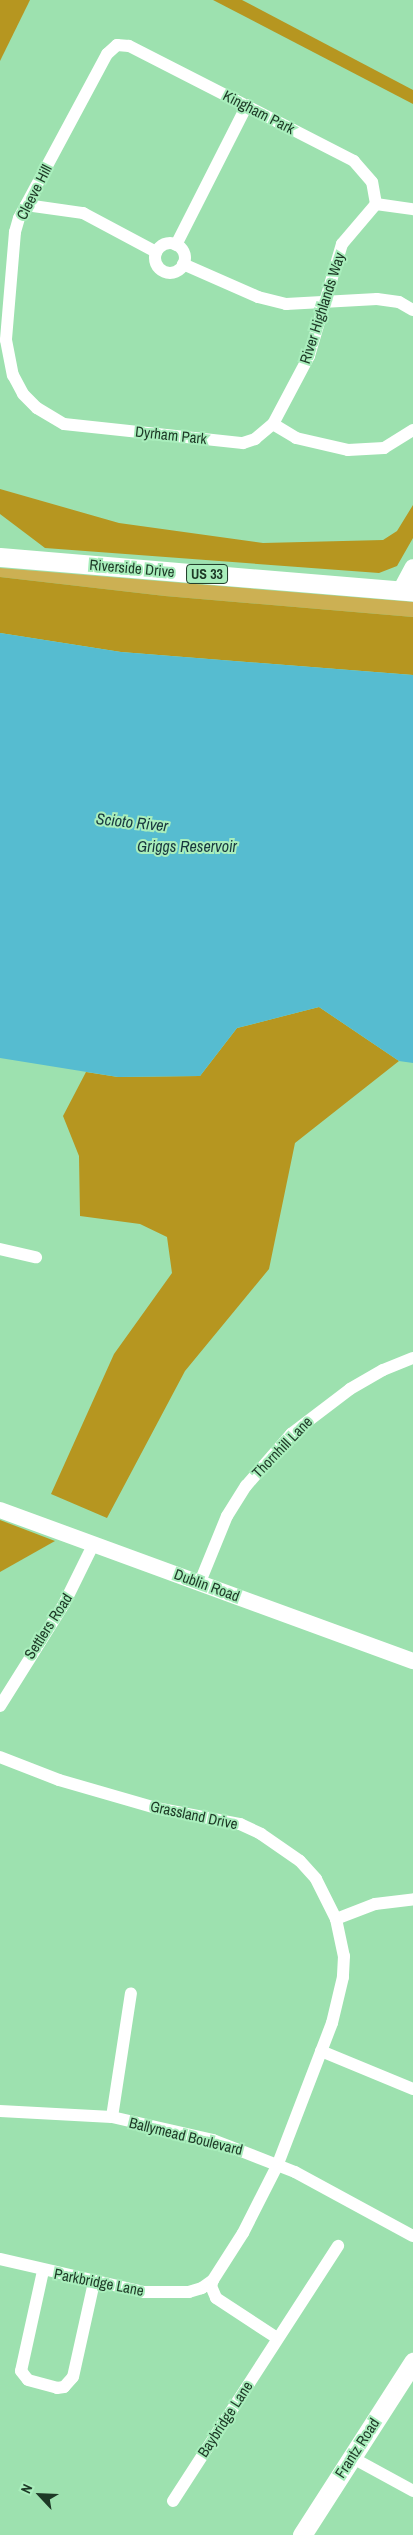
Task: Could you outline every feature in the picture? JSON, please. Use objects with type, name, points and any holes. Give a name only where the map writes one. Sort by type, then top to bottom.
[{"type":"main road","name":"Riverside Drive","points":[[0,556],[407,591]]},
{"type":"main road","points":[[407,591],[413,566]]},
{"type":"main road","name":"Dublin Road","points":[[0,1510],[413,1661]]},
{"type":"main road","name":"Frantz Road","points":[[302,2535],[413,2362]]},
{"type":"street","name":"Kingham Park","points":[[117,45],[129,46],[354,161],[372,182],[376,204]]},
{"type":"street","name":"Cleeve Hill","points":[[64,424],[37,408],[23,394],[12,375],[8,349],[15,232],[26,205],[107,54],[117,45]]},
{"type":"street","points":[[176,245],[247,105]]},
{"type":"street","points":[[376,204],[413,209]]},
{"type":"street","name":"River Highlands Way","points":[[273,424],[309,356],[342,244],[376,204]]},
{"type":"street","points":[[26,205],[83,213],[156,252]]},
{"type":"street","points":[[156,252],[168,243],[176,245],[182,250],[183,264]]},
{"type":"street","points":[[156,252],[157,267],[163,272],[171,273],[183,264]]},
{"type":"street","points":[[183,264],[267,299],[300,305],[326,301],[377,299],[399,302],[413,310]]},
{"type":"street","name":"Dyrham Park","points":[[64,424],[243,443],[255,439],[273,424]]},
{"type":"street","points":[[273,424],[296,438],[348,450],[384,448],[413,430]]},
{"type":"street","points":[[0,1249],[36,1257]]},
{"type":"street","name":"Thornhill Lane","points":[[200,1582],[226,1516],[246,1486],[291,1434],[350,1389],[383,1370],[413,1358]]},
{"type":"street","name":"Settlers Road","points":[[0,1706],[64,1604],[93,1545]]},
{"type":"street","name":"Grassland Drive","points":[[0,1757],[59,1780],[156,1808],[240,1824],[261,1834],[300,1861],[316,1879],[336,1919],[342,1937],[343,1977],[339,2001],[278,2164]]},
{"type":"street","points":[[336,1919],[375,1904],[413,1899]]},
{"type":"street","points":[[112,2117],[131,1993]]},
{"type":"street","points":[[321,2051],[413,2089]]},
{"type":"street","name":"Ballymead Boulevard","points":[[0,2111],[112,2117],[213,2140],[278,2164],[413,2236]]},
{"type":"street","points":[[277,2338],[216,2298],[211,2286],[243,2233],[278,2164]]},
{"type":"street","name":"Baybridge Lane","points":[[173,2500],[338,2246]]},
{"type":"street","name":"Parkbridge Lane","points":[[0,2259],[144,2292],[189,2292],[202,2288],[213,2280]]},
{"type":"street","points":[[43,2270],[21,2371],[28,2380],[46,2385],[64,2388],[70,2384],[94,2282]]},
{"type":"street","points":[[351,2457],[413,2491]]},
{"type":"shaded area","points":[[0,0],[30,0],[0,61]]},
{"type":"shaded area","points":[[213,0],[242,0],[413,90],[413,104]]},
{"type":"shaded area","points":[[0,489],[119,523],[263,543],[383,540],[397,531],[413,505],[413,538],[397,566],[379,573],[45,548],[0,514]]},
{"type":"shaded area","points":[[0,568],[413,602],[413,617],[165,596],[0,577]]},
{"type":"shaded area","points":[[0,577],[165,596],[413,617],[413,675],[121,652],[0,633]]},
{"type":"shaded area","points":[[319,1007],[399,1061],[295,1143],[269,1269],[185,1371],[107,1518],[51,1494],[114,1354],[172,1273],[167,1237],[140,1224],[80,1216],[79,1156],[63,1116],[86,1072],[118,1077],[200,1076],[237,1028]]},
{"type":"shaded area","points":[[0,1520],[55,1541],[0,1572]]},
{"type":"water","name":"Griggs Reservoir","points":[[0,633],[121,652],[413,675],[413,1063],[399,1061],[319,1007],[237,1028],[200,1076],[118,1077],[0,1058]]},
{"type":"water label","name":"Scioto River","points":[[132,822]]}]
